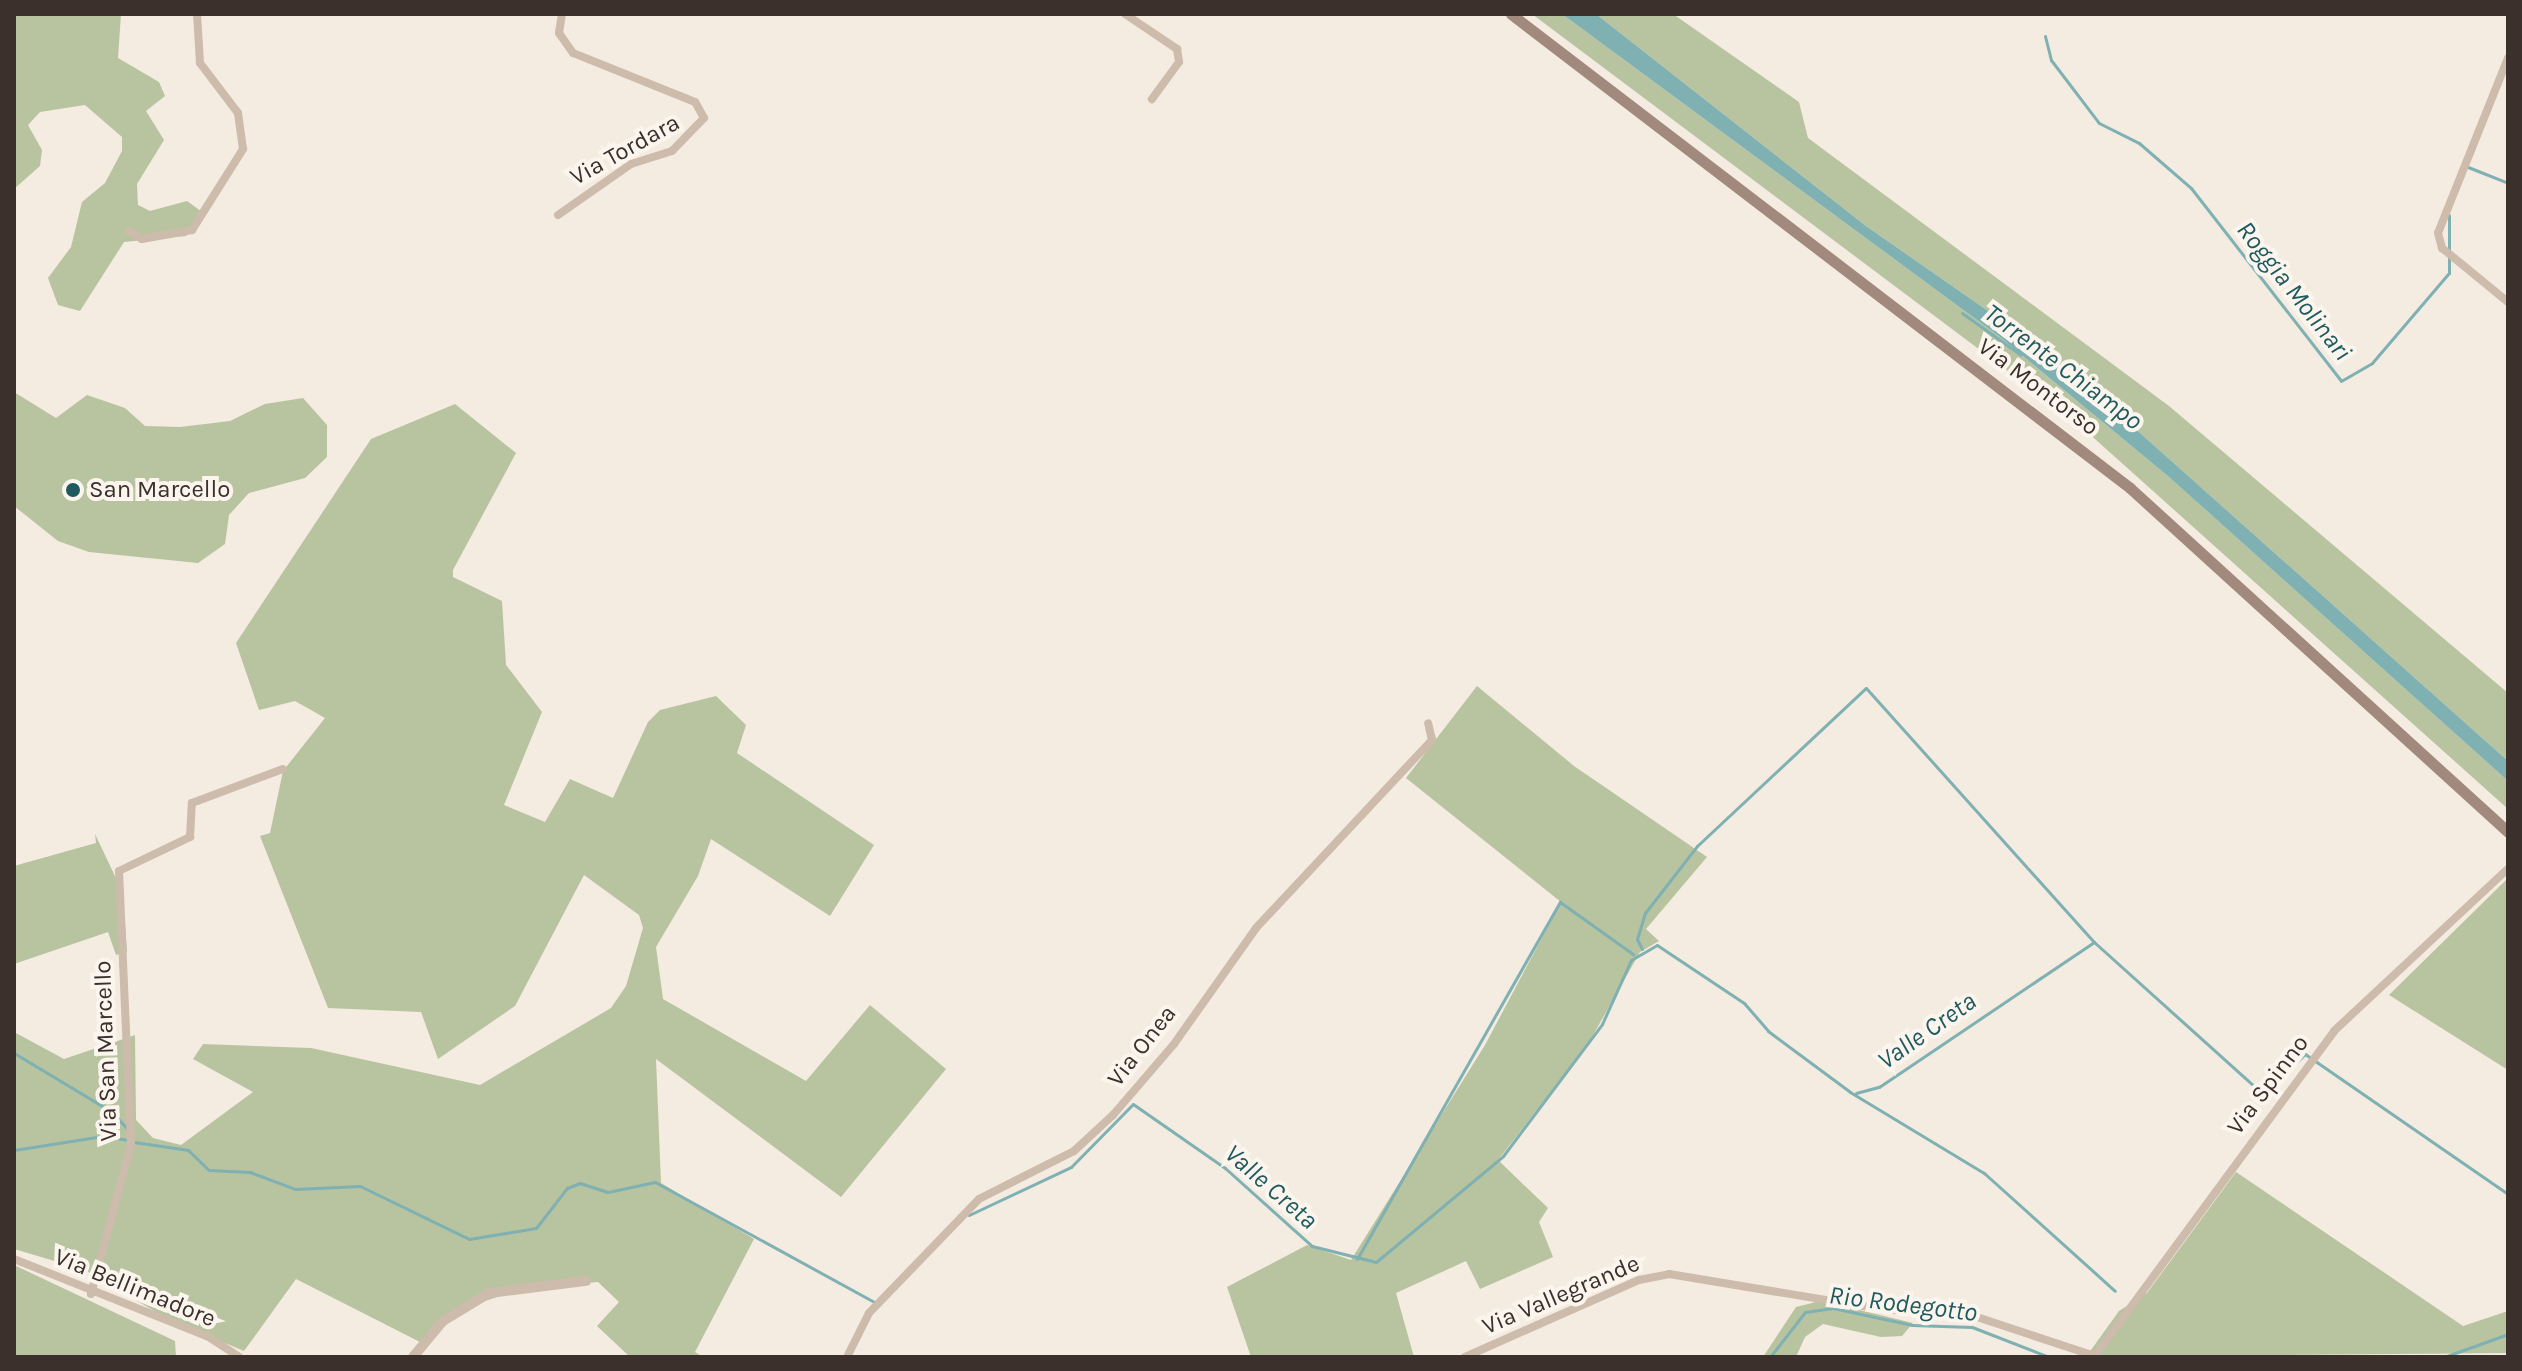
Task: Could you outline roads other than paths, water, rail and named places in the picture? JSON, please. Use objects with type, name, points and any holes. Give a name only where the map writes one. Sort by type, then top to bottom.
[{"type":"main road","name":"Via Montorso","points":[[1511,14],[1718,179],[2070,439],[2508,832]]},
{"type":"street","points":[[129,231],[142,239],[192,230],[243,149],[238,113],[200,63],[197,14]]},
{"type":"street","name":"Via Tordara","points":[[558,215],[620,170],[672,151],[704,118],[695,102],[573,53],[559,33],[562,14]]},
{"type":"street","points":[[1125,14],[1177,49],[1179,62],[1152,99]]},
{"type":"street","points":[[2508,58],[2438,233],[2442,248],[2508,302]]},
{"type":"street","name":"Via Onea","points":[[847,1357],[869,1313],[979,1199],[1074,1151],[1113,1115],[1174,1044],[1256,928],[1432,740],[1428,723]]},
{"type":"street","name":"Via San Marcello","points":[[91,1294],[131,1145],[119,871],[190,837],[192,803],[283,769]]},
{"type":"street","name":"Via Spinno","points":[[2094,1357],[2334,1031],[2508,869]]},
{"type":"street","name":"Via Bellimadore","points":[[14,1259],[91,1294],[207,1336],[239,1357]]},
{"type":"street","name":"Via Vallegrande","points":[[1465,1357],[1639,1280],[1669,1274],[1881,1309],[1977,1317],[2094,1357]]},
{"type":"street","points":[[413,1357],[443,1321],[489,1293],[586,1281]]},
{"type":"water","points":[[1562,14],[1596,14],[1866,226],[2057,359],[2508,761],[2508,781],[2169,477],[2000,337]]},
{"type":"waterway","name":"Roggia Molinari","points":[[2045,36],[2051,60],[2099,123],[2139,143],[2191,188],[2341,381],[2372,363],[2449,273],[2449,215]]},
{"type":"waterway","name":"Roggia Molinari","points":[[2468,167],[2508,183]]},
{"type":"waterway","name":"Torrente Chiampo","points":[[1962,313],[2021,355]]},
{"type":"waterway","points":[[1642,949],[1637,939],[1645,913],[1697,846],[1866,688],[2094,942],[2263,1094],[2305,1054],[2508,1194]]},
{"type":"waterway","points":[[1357,1259],[1560,902],[1633,954]]},
{"type":"waterway","name":"Valle Creta","points":[[1856,1093],[1879,1087],[2094,942]]},
{"type":"waterway","name":"Valle Creta","points":[[969,1215],[1071,1167],[1133,1104],[1225,1168],[1312,1246],[1376,1262],[1503,1156],[1602,1024],[1631,960],[1657,945],[1744,1003],[1768,1031],[1850,1092],[1984,1173],[2115,1291]]},
{"type":"waterway","points":[[14,1053],[112,1112],[129,1131]]},
{"type":"waterway","name":"Valle Creta","points":[[14,1150],[103,1136],[127,1140]]},
{"type":"waterway","name":"Valle Creta","points":[[134,1142],[188,1150],[209,1170],[250,1172],[295,1189],[360,1186],[469,1239],[536,1228],[567,1188],[580,1183],[608,1192],[655,1182],[876,1303]]},
{"type":"waterway","name":"Rio Rodegotto","points":[[1770,1357],[1805,1312],[1833,1308],[1912,1325],[1972,1327],[2049,1357]]},
{"type":"waterway","name":"Rio Rodegotto","points":[[2444,1357],[2508,1334]]},
{"type":"place","name":"San Marcello","points":[[73,490]]}]
